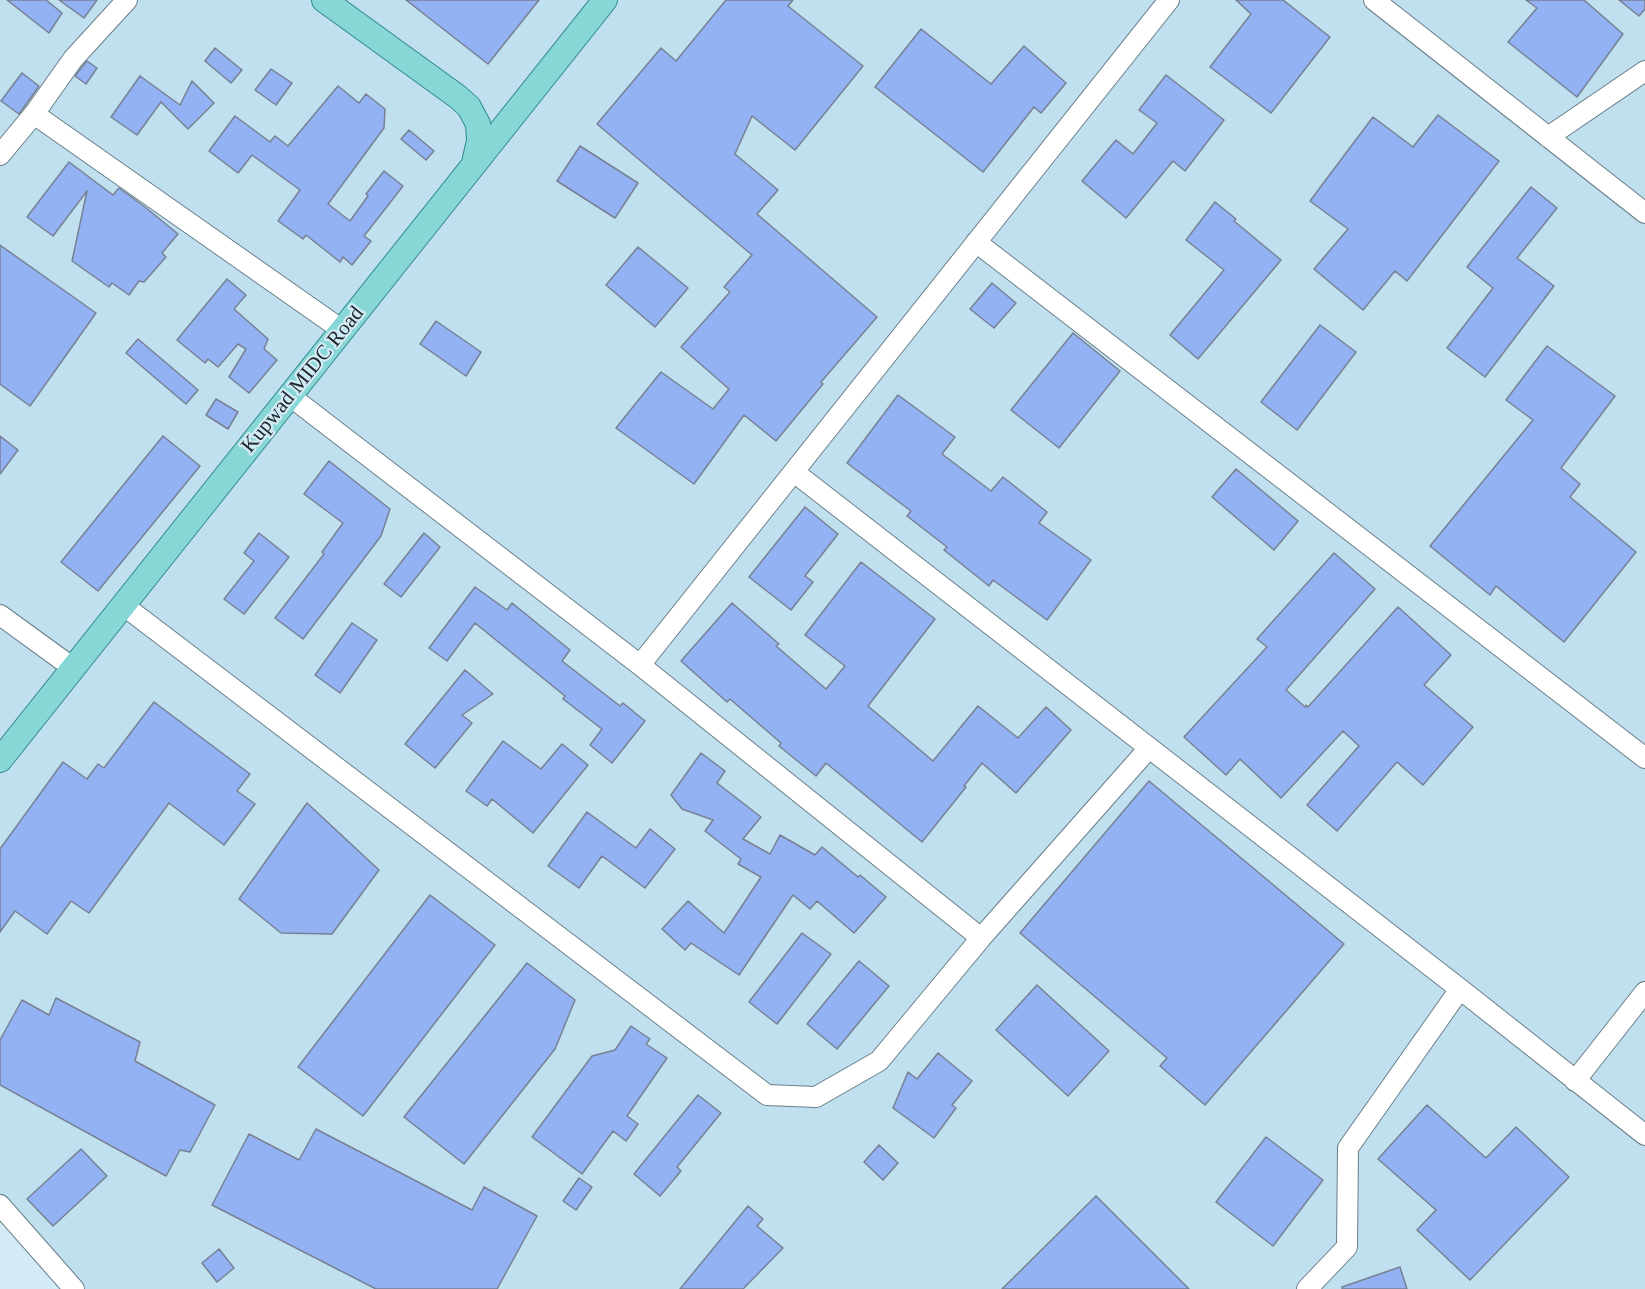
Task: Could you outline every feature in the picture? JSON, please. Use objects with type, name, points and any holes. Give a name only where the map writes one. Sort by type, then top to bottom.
[{"type":"main road","points":[[324,0],[449,90],[469,107],[478,124],[479,141],[473,165]]},
{"type":"main road","name":"Kupwad MIDC Road","points":[[0,760],[605,0]]},
{"type":"street","points":[[0,155],[34,114],[73,59],[127,0]]},
{"type":"street","points":[[640,665],[1169,0]]},
{"type":"street","points":[[1374,0],[1645,213]]},
{"type":"street","points":[[1548,137],[1645,71]]},
{"type":"street","points":[[34,114],[342,330]]},
{"type":"street","points":[[976,242],[1645,758]]},
{"type":"street","points":[[290,396],[640,665],[981,938]]},
{"type":"street","points":[[794,472],[1645,1135]]},
{"type":"street","points":[[123,605],[767,1095],[816,1097],[879,1061],[981,938],[1149,748]]},
{"type":"street","points":[[0,615],[73,668]]},
{"type":"street","points":[[1307,1289],[1347,1247],[1348,1148],[1460,989]]},
{"type":"street","points":[[1575,1081],[1645,992]]},
{"type":"street","points":[[0,1205],[74,1289]]},
{"type":"shaded area","points":[[0,0],[1645,0],[1645,1289],[74,1289],[0,1205]]},
{"type":"building","points":[[7,0],[46,0],[62,13],[49,33]]},
{"type":"building","points":[[59,0],[97,0],[84,18]]},
{"type":"building","points":[[406,0],[539,0],[488,64]]},
{"type":"building","points":[[726,0],[793,0],[788,6],[863,66],[795,150],[752,116],[735,154],[778,190],[757,214],[877,317],[821,382],[823,384],[776,441],[744,415],[694,484],[616,428],[661,372],[713,409],[729,389],[681,347],[730,292],[724,287],[752,255],[597,124],[661,48],[676,61]]},
{"type":"building","points":[[1236,0],[1283,0],[1330,37],[1271,113],[1210,67],[1251,14]]},
{"type":"building","points":[[1526,0],[1584,0],[1623,34],[1577,97],[1508,42],[1537,8]]},
{"type":"building","points":[[1619,0],[1645,0],[1645,9],[1639,16]]},
{"type":"building","points":[[921,29],[991,84],[1024,46],[1066,83],[1041,113],[1034,107],[983,172],[875,87]]},
{"type":"building","points":[[215,48],[242,70],[231,83],[205,61]]},
{"type":"building","points":[[87,61],[97,68],[86,84],[75,76]]},
{"type":"building","points":[[271,69],[292,83],[276,105],[255,90]]},
{"type":"building","points":[[22,73],[39,86],[19,114],[1,101]]},
{"type":"building","points":[[1166,75],[1224,120],[1185,171],[1173,161],[1126,218],[1082,181],[1116,140],[1133,154],[1157,123],[1139,110]]},
{"type":"building","points":[[140,76],[180,105],[192,81],[214,103],[188,129],[161,102],[137,135],[111,117]]},
{"type":"building","points":[[338,86],[359,103],[366,94],[385,109],[384,128],[328,204],[350,221],[368,196],[366,194],[384,171],[403,186],[364,236],[371,241],[352,265],[343,257],[340,262],[306,235],[303,239],[278,221],[300,190],[252,155],[238,173],[209,151],[235,116],[270,142],[275,136],[288,146]]},
{"type":"building","points":[[1438,115],[1499,161],[1407,281],[1395,271],[1363,310],[1314,269],[1348,229],[1310,201],[1373,117],[1413,147]]},
{"type":"building","points":[[409,130],[434,151],[426,160],[401,139]]},
{"type":"building","points":[[580,146],[638,183],[615,218],[557,181]]},
{"type":"building","points":[[69,162],[113,195],[119,188],[178,234],[162,253],[166,257],[144,282],[139,281],[129,295],[112,283],[109,287],[72,261],[87,191],[53,236],[27,217]]},
{"type":"building","points":[[1531,187],[1557,208],[1517,258],[1554,286],[1485,377],[1447,348],[1493,288],[1467,267]]},
{"type":"building","points":[[1215,202],[1281,260],[1198,359],[1170,335],[1224,270],[1186,240]]},
{"type":"building","points":[[0,245],[96,313],[30,406],[0,384]]},
{"type":"building","points":[[638,247],[688,288],[655,327],[606,285]]},
{"type":"building","points":[[227,279],[246,295],[234,309],[268,339],[264,349],[277,360],[249,393],[229,377],[246,349],[238,344],[218,367],[208,359],[205,363],[177,340]]},
{"type":"building","points":[[992,283],[1016,303],[994,328],[970,309]]},
{"type":"building","points":[[436,321],[481,352],[466,376],[420,344]]},
{"type":"building","points":[[1320,325],[1356,352],[1297,430],[1261,402]]},
{"type":"building","points":[[1073,333],[1120,371],[1059,448],[1011,410]]},
{"type":"building","points":[[138,339],[198,390],[186,404],[126,353]]},
{"type":"building","points":[[1547,346],[1615,396],[1561,468],[1580,484],[1570,497],[1636,552],[1564,642],[1496,586],[1490,595],[1430,546],[1533,420],[1506,400]]},
{"type":"building","points":[[898,395],[955,437],[942,454],[991,491],[1003,477],[1047,512],[1039,523],[1091,560],[1047,620],[993,580],[989,586],[944,550],[947,547],[907,516],[911,511],[847,463]]},
{"type":"building","points":[[216,399],[238,412],[228,429],[206,415]]},
{"type":"building","points":[[0,436],[18,450],[0,474]]},
{"type":"building","points":[[163,436],[200,466],[98,591],[61,562]]},
{"type":"building","points":[[329,461],[390,509],[381,536],[303,639],[275,618],[324,554],[322,552],[343,523],[304,494]]},
{"type":"building","points":[[1236,469],[1298,521],[1274,550],[1212,497]]},
{"type":"building","points":[[805,507],[838,534],[805,576],[813,582],[791,610],[749,577]]},
{"type":"building","points":[[259,533],[289,557],[244,614],[224,599],[254,561],[244,553]]},
{"type":"building","points":[[424,533],[440,547],[401,597],[384,584]]},
{"type":"building","points":[[1334,553],[1375,589],[1286,690],[1305,707],[1306,705],[1308,707],[1398,607],[1451,655],[1424,685],[1473,727],[1423,785],[1397,762],[1337,831],[1307,805],[1359,746],[1343,731],[1281,798],[1240,759],[1226,775],[1184,737],[1267,647],[1257,639]]},
{"type":"building","points":[[861,562],[935,619],[868,706],[933,761],[978,706],[1018,738],[1046,707],[1071,730],[1016,793],[982,763],[922,842],[826,763],[816,776],[779,746],[781,743],[730,699],[727,702],[681,661],[732,603],[779,644],[776,646],[826,689],[845,666],[805,635]]},
{"type":"building","points":[[475,587],[507,610],[512,603],[570,650],[562,661],[620,706],[623,703],[645,721],[612,763],[590,745],[602,729],[563,699],[565,696],[475,623],[447,661],[429,648]]},
{"type":"building","points":[[352,623],[377,640],[340,693],[315,675]]},
{"type":"building","points":[[465,670],[493,694],[462,715],[472,723],[435,768],[405,744]]},
{"type":"building","points":[[154,702],[250,774],[237,791],[255,804],[224,845],[169,803],[89,913],[71,901],[47,934],[15,911],[0,932],[0,849],[63,762],[87,779],[98,764],[104,768]]},
{"type":"building","points":[[503,741],[541,769],[562,744],[588,765],[533,833],[492,799],[487,806],[466,791]]},
{"type":"building","points":[[701,753],[725,771],[717,783],[761,817],[743,839],[770,854],[780,835],[815,855],[822,847],[886,897],[854,933],[817,901],[810,909],[793,895],[739,975],[691,943],[685,950],[662,929],[688,901],[724,933],[761,877],[738,864],[741,859],[705,831],[713,820],[682,809],[671,795]]},
{"type":"building","points":[[1149,781],[1344,944],[1205,1105],[1160,1066],[1167,1058],[1020,933]]},
{"type":"building","points":[[307,803],[379,870],[332,934],[281,933],[239,899]]},
{"type":"building","points":[[587,812],[636,848],[650,829],[675,849],[645,888],[602,856],[579,888],[548,866]]},
{"type":"building","points":[[430,895],[495,945],[363,1116],[298,1067]]},
{"type":"building","points":[[802,933],[831,954],[777,1024],[749,1002]]},
{"type":"building","points":[[859,961],[889,986],[837,1049],[807,1024]]},
{"type":"building","points":[[527,963],[575,1000],[555,1049],[464,1164],[404,1117]]},
{"type":"building","points":[[1037,985],[1109,1051],[1068,1096],[996,1030]]},
{"type":"building","points":[[56,998],[140,1042],[135,1061],[215,1105],[190,1152],[180,1150],[166,1176],[0,1085],[0,1040],[22,1000],[49,1015]]},
{"type":"building","points":[[631,1026],[650,1039],[646,1044],[667,1058],[627,1116],[638,1124],[626,1141],[613,1131],[582,1174],[532,1137],[592,1056],[615,1050]]},
{"type":"building","points":[[938,1053],[972,1081],[952,1105],[956,1108],[934,1138],[893,1108],[908,1072],[917,1079]]},
{"type":"building","points":[[698,1095],[721,1113],[677,1167],[681,1171],[660,1196],[634,1174]]},
{"type":"building","points":[[1427,1105],[1486,1158],[1516,1127],[1569,1177],[1470,1280],[1417,1230],[1436,1210],[1378,1159]]},
{"type":"building","points":[[316,1129],[472,1210],[484,1187],[537,1216],[497,1289],[376,1289],[212,1205],[249,1134],[299,1160]]},
{"type":"building","points":[[1266,1137],[1323,1180],[1273,1246],[1216,1202]]},
{"type":"building","points":[[879,1145],[898,1163],[883,1180],[864,1162]]},
{"type":"building","points":[[81,1149],[107,1176],[53,1226],[27,1199]]},
{"type":"building","points":[[579,1178],[592,1187],[576,1210],[563,1201]]},
{"type":"building","points":[[1096,1196],[1189,1289],[1002,1289]]},
{"type":"building","points":[[748,1206],[763,1219],[757,1226],[783,1248],[743,1289],[680,1289]]},
{"type":"building","points":[[219,1249],[234,1268],[217,1282],[202,1263]]},
{"type":"building","points":[[1400,1267],[1407,1289],[1342,1289],[1342,1287]]}]
